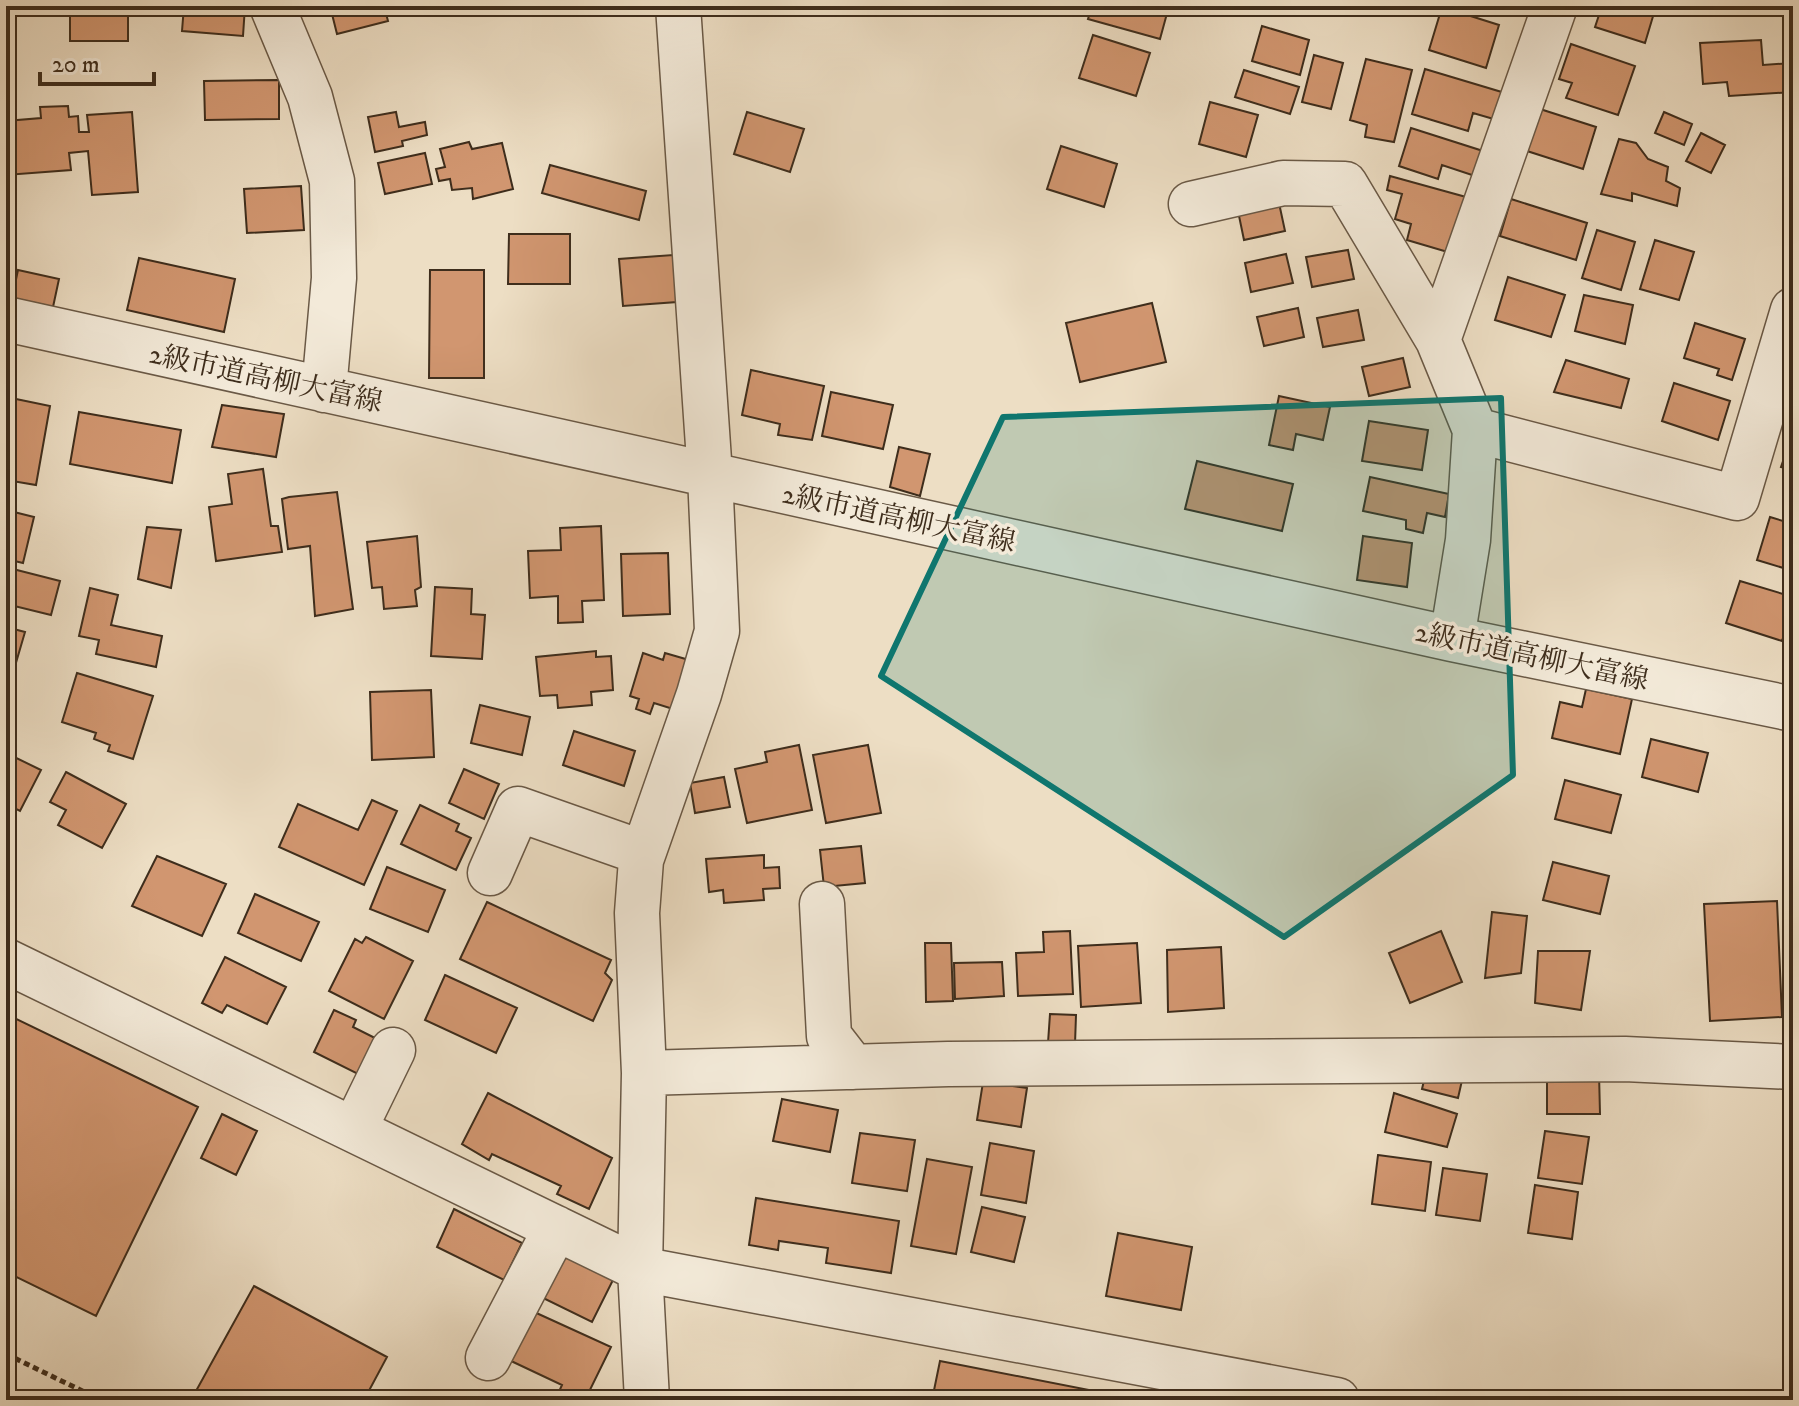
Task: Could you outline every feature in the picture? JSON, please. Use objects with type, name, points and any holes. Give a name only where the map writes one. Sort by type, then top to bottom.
[{"type":"street","points":[[272,6],[310,97],[332,181],[334,278],[324,390]]},
{"type":"street","points":[[647,1400],[640,1269],[644,1073],[637,913],[641,860],[699,694],[717,631],[710,475],[678,6]]},
{"type":"street","points":[[1438,340],[1555,6]]},
{"type":"street","points":[[1191,204],[1283,183],[1345,184],[1438,340],[1475,430],[1468,540],[1452,639]]},
{"type":"street","points":[[1475,430],[1737,498],[1793,310]]},
{"type":"street","name":"2級市道高柳大富線","points":[[6,319],[1452,639],[1793,709]]},
{"type":"street","points":[[490,873],[518,809],[643,853]]},
{"type":"street","points":[[822,904],[829,1036],[853,1067]]},
{"type":"street","points":[[6,961],[640,1269],[1337,1400]]},
{"type":"street","points":[[354,1130],[393,1050]]},
{"type":"street","points":[[644,1073],[964,1064],[1625,1059],[1793,1067]]},
{"type":"street","points":[[488,1358],[556,1228]]},
{"type":"path","points":[[6,1354],[101,1400]]},
{"type":"highlighted area","points":[[1501,398],[1513,775],[1284,937],[881,676],[1003,417]]},
{"type":"building","points":[[70,6],[128,6],[128,41],[70,41]]},
{"type":"building","points":[[184,6],[245,6],[243,36],[182,31]]},
{"type":"building","points":[[330,6],[384,6],[388,21],[337,34]]},
{"type":"building","points":[[1092,6],[1169,6],[1160,39],[1088,19]]},
{"type":"building","points":[[1602,6],[1631,6],[1654,13],[1645,43],[1595,27]]},
{"type":"building","points":[[1442,7],[1499,25],[1486,68],[1429,50]]},
{"type":"building","points":[[1262,26],[1309,40],[1300,75],[1252,61]]},
{"type":"building","points":[[1093,35],[1150,53],[1136,96],[1079,78]]},
{"type":"building","points":[[1761,40],[1763,65],[1793,63],[1793,92],[1729,96],[1727,82],[1703,84],[1700,43]]},
{"type":"building","points":[[1571,44],[1635,66],[1618,115],[1566,98],[1572,83],[1559,79]]},
{"type":"building","points":[[1314,55],[1343,63],[1331,109],[1302,102]]},
{"type":"building","points":[[1366,59],[1412,70],[1394,142],[1365,137],[1367,125],[1350,120]]},
{"type":"building","points":[[1425,69],[1505,93],[1497,120],[1473,113],[1468,131],[1412,114]]},
{"type":"building","points":[[1244,70],[1299,87],[1290,114],[1235,97]]},
{"type":"building","points":[[279,80],[279,119],[205,120],[204,81]]},
{"type":"building","points":[[1210,102],[1258,115],[1246,157],[1199,144]]},
{"type":"building","points":[[68,106],[69,117],[78,116],[79,132],[89,132],[87,115],[132,112],[138,192],[92,195],[88,151],[69,153],[71,170],[6,175],[6,121],[41,118],[40,107]]},
{"type":"building","points":[[1540,109],[1596,127],[1583,169],[1527,151]]},
{"type":"building","points":[[396,112],[399,127],[425,122],[427,135],[402,141],[403,146],[375,152],[368,117]]},
{"type":"building","points":[[747,112],[804,129],[790,172],[734,154]]},
{"type":"building","points":[[1664,112],[1692,124],[1684,145],[1655,133]]},
{"type":"building","points":[[1411,128],[1483,151],[1475,176],[1442,165],[1438,179],[1399,166]]},
{"type":"building","points":[[1701,133],[1725,145],[1711,173],[1686,161]]},
{"type":"building","points":[[1619,139],[1636,143],[1648,159],[1668,167],[1666,181],[1680,188],[1677,206],[1632,193],[1632,201],[1601,194]]},
{"type":"building","points":[[469,142],[472,149],[502,143],[513,189],[473,199],[472,188],[452,190],[450,179],[439,181],[436,169],[445,167],[440,149]]},
{"type":"building","points":[[1061,146],[1117,164],[1104,207],[1047,189]]},
{"type":"building","points":[[425,153],[432,184],[385,194],[378,163]]},
{"type":"building","points":[[550,165],[646,191],[639,220],[542,193]]},
{"type":"building","points":[[1390,176],[1466,197],[1451,253],[1407,240],[1411,224],[1395,219],[1402,194],[1387,190]]},
{"type":"building","points":[[301,186],[304,230],[247,233],[244,189]]},
{"type":"building","points":[[1511,199],[1587,223],[1576,260],[1500,236]]},
{"type":"building","points":[[1279,203],[1285,231],[1244,240],[1238,211]]},
{"type":"building","points":[[1597,230],[1635,242],[1621,290],[1582,278]]},
{"type":"building","points":[[509,234],[570,234],[570,284],[508,284]]},
{"type":"building","points":[[1655,240],[1694,252],[1679,300],[1640,289]]},
{"type":"building","points":[[1348,250],[1354,279],[1312,287],[1306,257]]},
{"type":"building","points":[[1286,254],[1293,283],[1251,292],[1245,263]]},
{"type":"building","points":[[673,255],[677,302],[623,306],[619,259]]},
{"type":"building","points":[[139,258],[235,279],[224,332],[127,310]]},
{"type":"building","points":[[18,270],[59,279],[53,307],[12,298]]},
{"type":"building","points":[[430,270],[484,270],[484,378],[429,378]]},
{"type":"building","points":[[1508,277],[1565,295],[1551,337],[1495,320]]},
{"type":"building","points":[[1584,295],[1633,305],[1625,344],[1575,331]]},
{"type":"building","points":[[1152,303],[1166,362],[1080,382],[1066,323]]},
{"type":"building","points":[[1298,308],[1304,337],[1264,346],[1257,317]]},
{"type":"building","points":[[1358,310],[1364,340],[1323,347],[1317,318]]},
{"type":"building","points":[[1695,323],[1745,339],[1732,380],[1717,375],[1719,369],[1684,358]]},
{"type":"building","points":[[6,340],[15,343],[8,375],[6,375]]},
{"type":"building","points":[[1403,358],[1410,387],[1369,396],[1362,367]]},
{"type":"building","points":[[1566,360],[1629,379],[1621,408],[1554,392]]},
{"type":"building","points":[[751,370],[824,386],[812,440],[778,435],[780,424],[742,415]]},
{"type":"building","points":[[1674,383],[1730,401],[1718,440],[1662,421]]},
{"type":"building","points":[[831,392],[893,405],[883,449],[822,436]]},
{"type":"building","points":[[1279,396],[1330,407],[1323,440],[1296,434],[1293,450],[1269,445]]},
{"type":"building","points":[[16,399],[50,406],[36,485],[6,480],[6,456]]},
{"type":"building","points":[[222,405],[284,414],[276,457],[212,447]]},
{"type":"building","points":[[79,412],[181,430],[172,483],[70,464]]},
{"type":"building","points":[[1369,421],[1428,430],[1422,470],[1362,461]]},
{"type":"building","points":[[1793,432],[1793,470],[1781,467]]},
{"type":"building","points":[[899,447],[930,454],[920,496],[890,487]]},
{"type":"building","points":[[1197,461],[1293,484],[1282,531],[1185,509]]},
{"type":"building","points":[[263,469],[271,526],[278,526],[282,552],[216,561],[209,507],[232,504],[228,474]]},
{"type":"building","points":[[1370,477],[1449,494],[1445,517],[1427,513],[1423,533],[1406,529],[1406,520],[1363,511]]},
{"type":"building","points":[[337,492],[353,609],[315,616],[310,546],[288,549],[282,499]]},
{"type":"building","points":[[6,510],[34,517],[23,563],[6,559]]},
{"type":"building","points":[[1770,517],[1793,524],[1793,571],[1757,560]]},
{"type":"building","points":[[601,526],[604,600],[582,601],[583,622],[558,623],[558,596],[530,598],[528,551],[561,550],[560,528]]},
{"type":"building","points":[[147,527],[181,530],[171,588],[138,579]]},
{"type":"building","points":[[417,536],[421,587],[415,590],[417,606],[384,609],[382,587],[372,588],[367,542]]},
{"type":"building","points":[[1363,536],[1412,543],[1407,587],[1357,580]]},
{"type":"building","points":[[668,553],[670,614],[623,616],[621,554]]},
{"type":"building","points":[[9,568],[60,581],[51,615],[6,604]]},
{"type":"building","points":[[1740,581],[1793,597],[1793,608],[1782,641],[1726,623]]},
{"type":"building","points":[[435,587],[472,589],[471,614],[485,615],[482,659],[431,656]]},
{"type":"building","points":[[90,588],[118,595],[111,625],[162,636],[156,667],[96,654],[99,640],[79,636]]},
{"type":"building","points":[[6,627],[25,632],[13,673],[6,671]]},
{"type":"building","points":[[596,651],[596,657],[611,656],[613,690],[591,692],[592,705],[558,708],[557,695],[540,696],[536,657]]},
{"type":"building","points":[[643,653],[663,660],[665,653],[689,660],[673,709],[654,703],[650,714],[636,709],[639,699],[630,696]]},
{"type":"building","points":[[77,673],[153,696],[133,759],[108,751],[110,745],[94,739],[96,733],[62,722]]},
{"type":"building","points":[[1586,689],[1632,699],[1620,754],[1552,738],[1560,702],[1582,707]]},
{"type":"building","points":[[431,690],[434,757],[372,760],[370,692]]},
{"type":"building","points":[[480,705],[530,717],[522,755],[471,743]]},
{"type":"building","points":[[574,731],[635,751],[624,786],[563,765]]},
{"type":"building","points":[[1651,739],[1708,753],[1698,792],[1642,777]]},
{"type":"building","points":[[799,745],[812,810],[747,823],[735,769],[767,762],[765,752]]},
{"type":"building","points":[[868,745],[881,813],[826,823],[813,755]]},
{"type":"building","points":[[6,753],[41,770],[20,811],[6,804]]},
{"type":"building","points":[[464,769],[499,784],[484,819],[449,803]]},
{"type":"building","points":[[66,772],[126,804],[102,848],[58,825],[66,810],[50,802]]},
{"type":"building","points":[[724,777],[730,807],[695,813],[690,783]]},
{"type":"building","points":[[1565,780],[1621,795],[1611,833],[1555,819]]},
{"type":"building","points":[[372,800],[397,811],[364,885],[279,847],[298,804],[358,830]]},
{"type":"building","points":[[420,805],[459,824],[456,831],[471,838],[456,870],[401,844]]},
{"type":"building","points":[[861,846],[865,883],[824,887],[820,850]]},
{"type":"building","points":[[764,855],[764,868],[779,867],[780,888],[763,889],[764,900],[724,903],[723,890],[709,892],[706,859]]},
{"type":"building","points":[[157,856],[226,884],[202,936],[132,906]]},
{"type":"building","points":[[1553,862],[1609,876],[1600,914],[1543,900]]},
{"type":"building","points":[[387,867],[445,890],[428,932],[370,909]]},
{"type":"building","points":[[255,894],[319,922],[301,961],[238,933]]},
{"type":"building","points":[[1777,901],[1782,1017],[1710,1021],[1704,904]]},
{"type":"building","points":[[487,902],[611,960],[605,973],[612,980],[593,1021],[460,959]]},
{"type":"building","points":[[1492,912],[1527,916],[1521,973],[1485,978]]},
{"type":"building","points":[[1070,931],[1073,994],[1018,996],[1016,953],[1044,952],[1043,932]]},
{"type":"building","points":[[1441,931],[1462,982],[1410,1003],[1389,953]]},
{"type":"building","points":[[366,937],[413,961],[384,1019],[329,991],[355,939],[362,943]]},
{"type":"building","points":[[925,943],[951,943],[953,1001],[926,1002]]},
{"type":"building","points":[[1137,943],[1141,1003],[1081,1007],[1078,946]]},
{"type":"building","points":[[1221,947],[1224,1008],[1168,1012],[1167,950]]},
{"type":"building","points":[[1538,951],[1590,951],[1581,1010],[1535,1003]]},
{"type":"building","points":[[225,957],[286,987],[267,1024],[227,1005],[222,1013],[202,1003]]},
{"type":"building","points":[[1002,962],[1004,996],[955,999],[954,963]]},
{"type":"building","points":[[445,975],[517,1008],[496,1053],[425,1020]]},
{"type":"building","points":[[334,1010],[356,1020],[353,1027],[377,1039],[360,1075],[314,1052]]},
{"type":"building","points":[[6,1014],[198,1107],[96,1316],[6,1272]]},
{"type":"building","points":[[1050,1014],[1076,1015],[1075,1044],[1048,1043]]},
{"type":"building","points":[[1427,1068],[1463,1076],[1458,1098],[1422,1089]]},
{"type":"building","points":[[1599,1073],[1600,1114],[1547,1114],[1547,1074]]},
{"type":"building","points":[[983,1082],[1027,1088],[1021,1127],[977,1120]]},
{"type":"building","points":[[488,1093],[612,1158],[589,1209],[557,1194],[561,1186],[492,1154],[489,1160],[462,1144]]},
{"type":"building","points":[[1394,1093],[1457,1114],[1447,1147],[1385,1132]]},
{"type":"building","points":[[782,1099],[838,1110],[830,1152],[773,1141]]},
{"type":"building","points":[[222,1114],[257,1131],[236,1175],[201,1158]]},
{"type":"building","points":[[1545,1131],[1589,1137],[1582,1184],[1538,1178]]},
{"type":"building","points":[[860,1133],[915,1140],[907,1191],[852,1183]]},
{"type":"building","points":[[990,1143],[1034,1151],[1026,1203],[981,1195]]},
{"type":"building","points":[[1378,1155],[1431,1162],[1425,1211],[1372,1204]]},
{"type":"building","points":[[927,1159],[972,1167],[956,1254],[911,1246]]},
{"type":"building","points":[[1443,1168],[1487,1174],[1480,1221],[1436,1215]]},
{"type":"building","points":[[1535,1185],[1578,1192],[1572,1239],[1528,1233]]},
{"type":"building","points":[[756,1198],[899,1221],[891,1273],[826,1263],[828,1248],[779,1241],[778,1250],[749,1245]]},
{"type":"building","points":[[982,1207],[1025,1217],[1014,1262],[971,1252]]},
{"type":"building","points":[[454,1209],[522,1243],[504,1280],[437,1247]]},
{"type":"building","points":[[1118,1233],[1192,1247],[1181,1310],[1106,1296]]},
{"type":"building","points":[[558,1252],[613,1280],[592,1322],[537,1295]]},
{"type":"building","points":[[254,1286],[387,1357],[364,1400],[191,1400]]},
{"type":"building","points":[[532,1311],[611,1347],[585,1400],[564,1400],[557,1396],[562,1385],[509,1360]]},
{"type":"building","points":[[940,1361],[1140,1400],[932,1400]]}]
